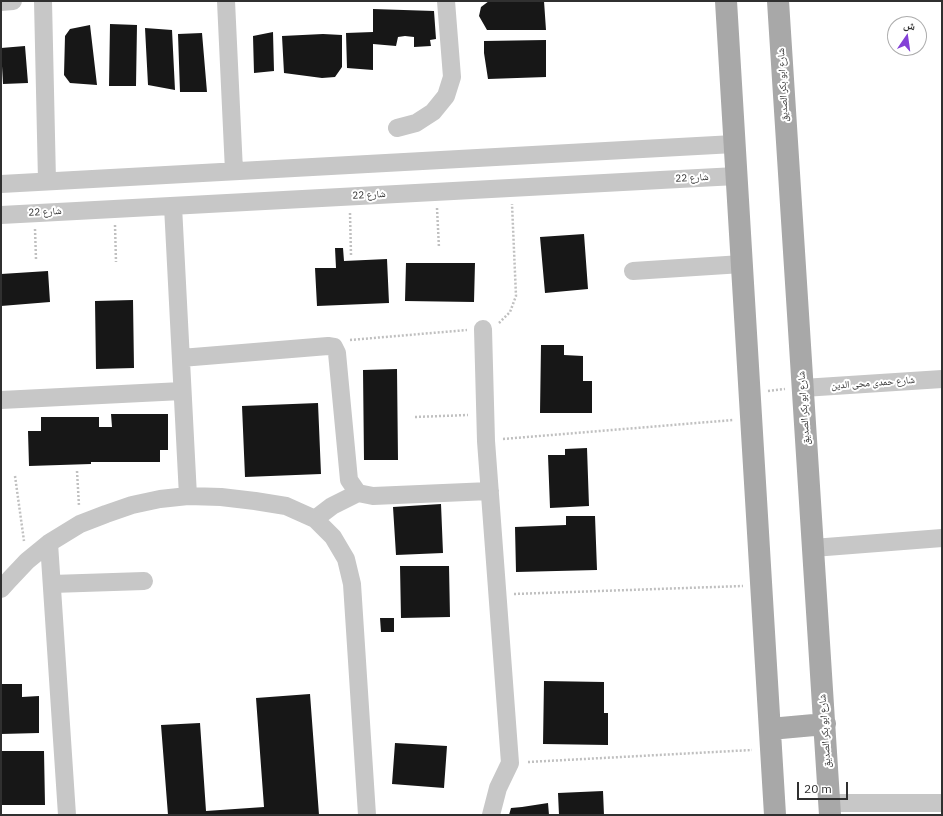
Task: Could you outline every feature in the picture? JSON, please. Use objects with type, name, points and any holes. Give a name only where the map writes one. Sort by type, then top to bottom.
[{"type":"main road","points":[[726,1],[775,815]]},
{"type":"main road","name":"شارع ابو بكر الصديق","points":[[778,1],[830,809]]},
{"type":"main road","points":[[770,739],[825,724]]},
{"type":"street","points":[[1,2],[13,1]]},
{"type":"street","points":[[43,1],[47,181]]},
{"type":"street","points":[[226,1],[234,171]]},
{"type":"street","points":[[397,128],[416,123],[433,112],[446,96],[452,77],[446,1]]},
{"type":"street","points":[[1,184],[734,144]]},
{"type":"street","name":"شارع 22","points":[[1,215],[736,176]]},
{"type":"street","points":[[173,206],[188,496]]},
{"type":"street","points":[[633,271],[742,264]]},
{"type":"street","points":[[483,329],[486,441],[510,763],[498,788],[491,815]]},
{"type":"street","points":[[181,358],[328,346],[335,350],[349,480],[358,493]]},
{"type":"street","name":"شارع حمدى محى الدين","points":[[803,388],[942,379]]},
{"type":"street","points":[[1,400],[182,391]]},
{"type":"street","points":[[315,519],[332,506],[358,493],[373,496],[490,491]]},
{"type":"street","points":[[1,589],[27,561],[49,543],[80,524],[132,505],[160,499],[188,496],[220,497],[255,500],[286,506],[315,519],[333,537],[346,559],[352,584],[367,815]]},
{"type":"street","points":[[813,548],[942,538]]},
{"type":"street","points":[[49,543],[67,815]]},
{"type":"street","points":[[52,584],[144,581]]},
{"type":"street","points":[[830,809],[942,803]]},
{"type":"path","points":[[335,350],[338,343],[343,341],[483,329],[498,324],[510,312],[516,296],[511,188]]},
{"type":"path","points":[[436,192],[439,248]]},
{"type":"path","points":[[349,196],[351,255]]},
{"type":"path","points":[[114,209],[116,262]]},
{"type":"path","points":[[34,213],[36,259]]},
{"type":"path","points":[[749,392],[803,388]]},
{"type":"path","points":[[415,417],[486,414]]},
{"type":"path","points":[[486,441],[751,418]]},
{"type":"path","points":[[77,471],[80,524]]},
{"type":"path","points":[[15,476],[27,561]]},
{"type":"path","points":[[497,595],[761,586]]},
{"type":"path","points":[[510,763],[770,739]]},
{"type":"building","points":[[489,1],[544,1],[546,30],[487,30],[479,16],[481,7]]},
{"type":"building","points":[[373,9],[434,11],[436,39],[430,40],[431,46],[414,47],[414,37],[405,36],[398,37],[396,46],[373,44],[373,70],[347,68],[346,33],[373,32]]},
{"type":"building","points":[[110,24],[137,25],[136,86],[109,86]]},
{"type":"building","points":[[90,25],[97,85],[70,83],[64,75],[65,36],[70,29]]},
{"type":"building","points":[[145,28],[172,30],[175,90],[148,85]]},
{"type":"building","points":[[273,32],[274,71],[254,73],[253,36]]},
{"type":"building","points":[[202,33],[207,92],[180,92],[178,34]]},
{"type":"building","points":[[323,34],[342,35],[342,67],[335,77],[322,78],[284,73],[282,36]]},
{"type":"building","points":[[546,40],[546,77],[488,79],[484,53],[484,41]]},
{"type":"building","points":[[25,46],[28,83],[3,84],[1,48]]},
{"type":"building","points":[[584,234],[588,289],[545,293],[540,237]]},
{"type":"building","points":[[335,248],[343,248],[344,261],[387,259],[389,303],[317,306],[315,268],[336,268]]},
{"type":"building","points":[[406,263],[475,263],[474,302],[405,301]]},
{"type":"building","points":[[48,271],[50,302],[1,306],[1,274]]},
{"type":"building","points":[[133,300],[134,368],[96,369],[95,301]]},
{"type":"building","points":[[541,345],[564,345],[564,355],[583,356],[583,381],[592,381],[592,413],[540,413]]},
{"type":"building","points":[[397,369],[398,460],[364,460],[363,370]]},
{"type":"building","points":[[318,403],[321,474],[245,477],[242,406]]},
{"type":"building","points":[[111,414],[168,414],[168,450],[160,450],[160,462],[91,462],[91,464],[29,466],[28,431],[41,431],[41,417],[99,417],[99,427],[112,427]]},
{"type":"building","points":[[587,448],[589,506],[550,508],[548,455],[565,455],[565,449]]},
{"type":"building","points":[[441,504],[443,553],[396,555],[393,507]]},
{"type":"building","points":[[566,516],[595,516],[597,570],[516,572],[515,527],[566,525]]},
{"type":"building","points":[[400,566],[449,566],[450,617],[401,618]]},
{"type":"building","points":[[380,618],[394,618],[394,632],[381,632]]},
{"type":"building","points":[[544,681],[604,682],[604,713],[608,713],[608,745],[543,744]]},
{"type":"building","points":[[1,684],[22,684],[22,697],[39,696],[39,733],[1,734]]},
{"type":"building","points":[[310,694],[319,815],[168,815],[161,725],[200,723],[206,811],[264,807],[256,698]]},
{"type":"building","points":[[395,743],[447,746],[444,788],[392,784]]},
{"type":"building","points":[[1,751],[44,751],[45,805],[1,805]]},
{"type":"building","points":[[603,791],[604,815],[559,815],[558,793]]},
{"type":"building","points":[[548,803],[549,815],[509,815],[511,808]]}]
